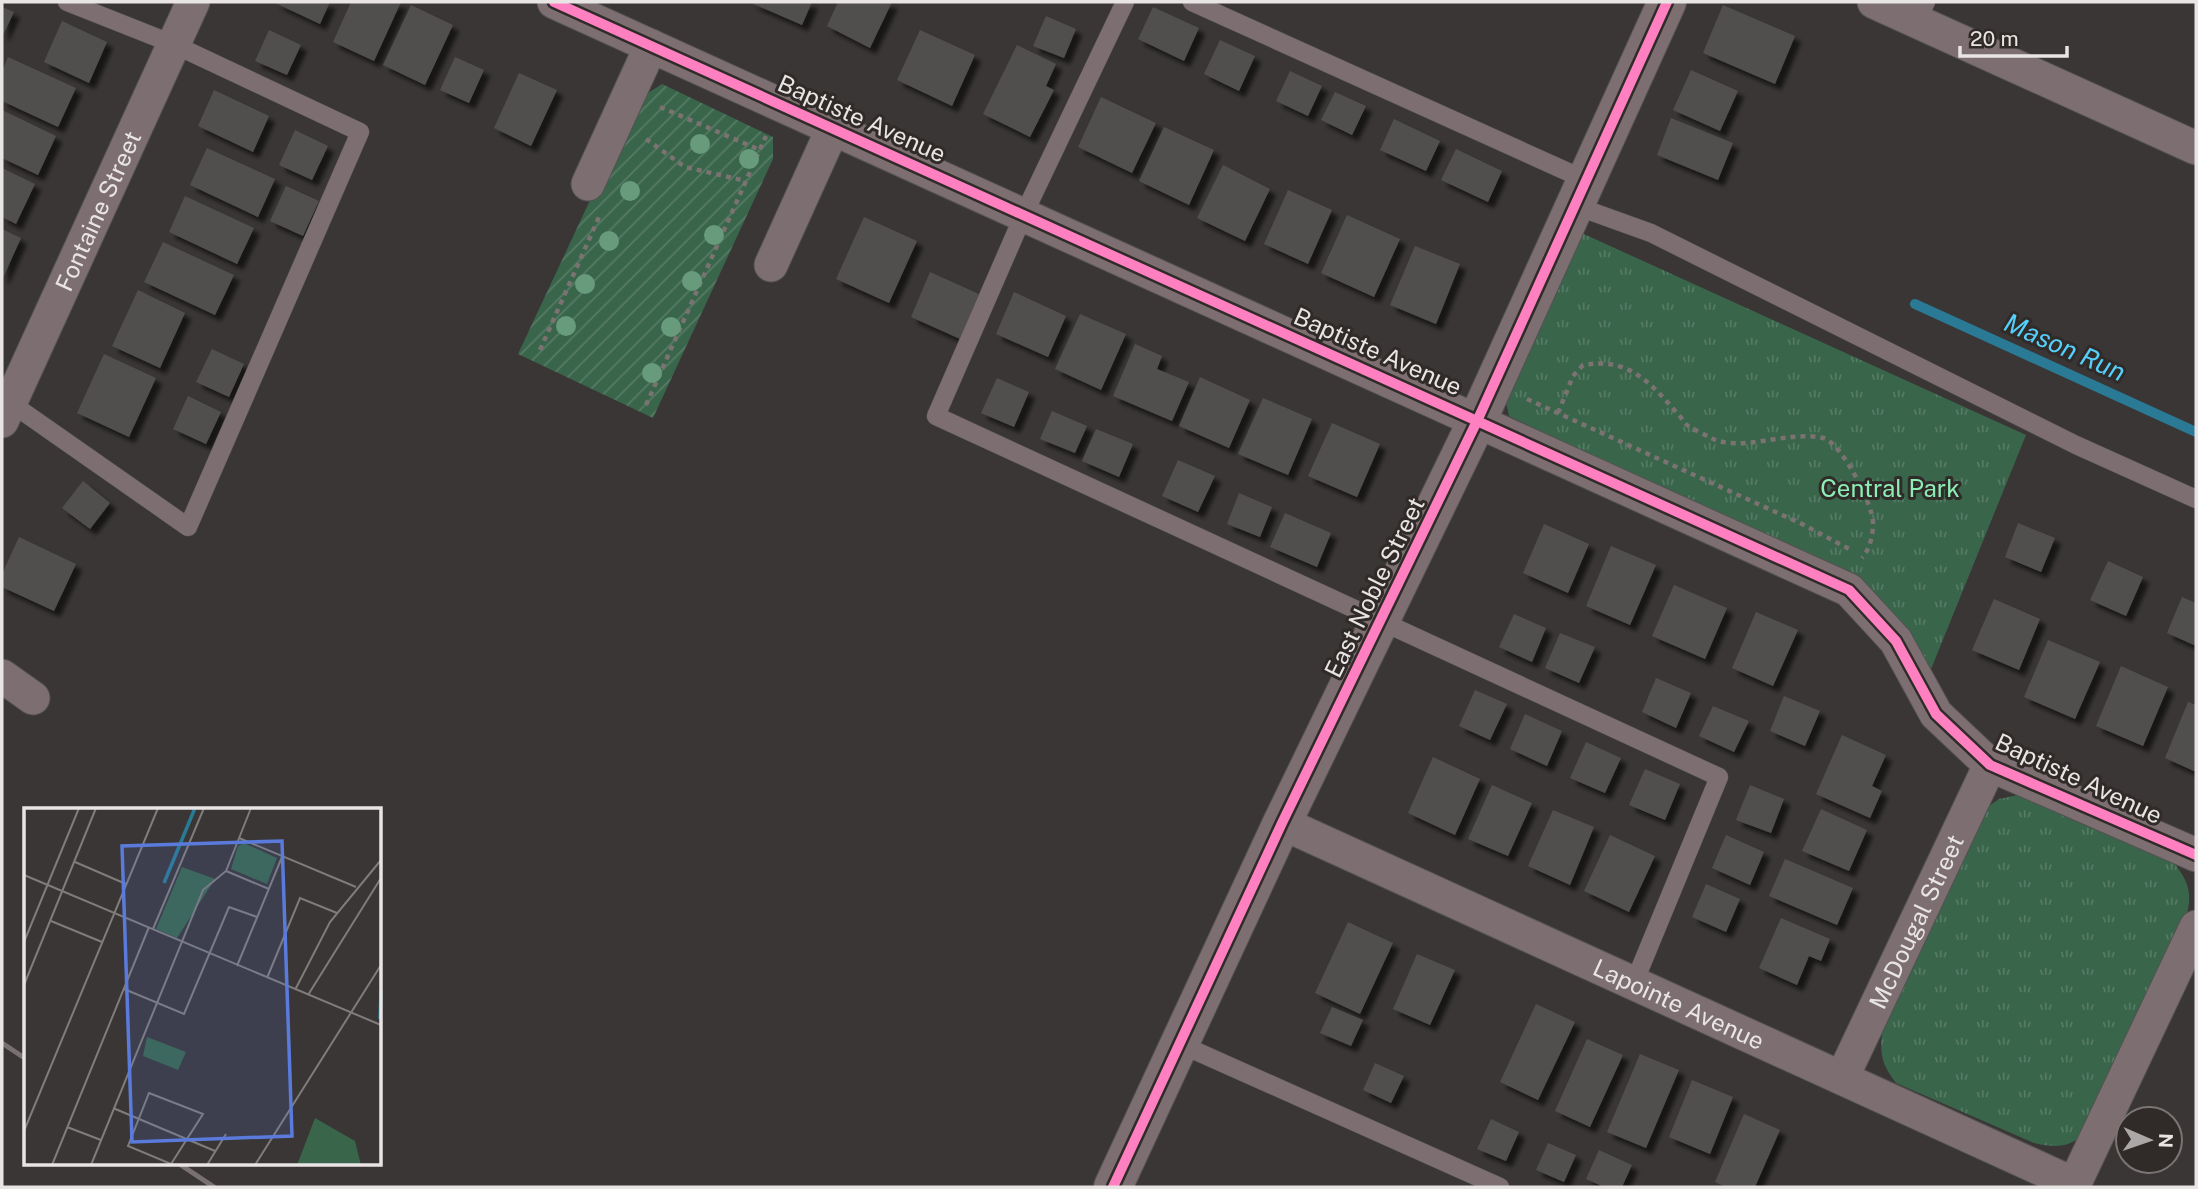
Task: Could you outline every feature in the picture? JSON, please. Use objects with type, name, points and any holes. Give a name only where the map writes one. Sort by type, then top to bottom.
[{"type":"street","name":"Fontaine Street","points":[[4,407],[193,2]]},
{"type":"street","name":"Baptiste Avenue","points":[[554,2],[1478,419],[1849,590],[1896,640],[1936,714],[1990,765],[2196,855]]},
{"type":"street","name":"East Noble Street","points":[[1114,1187],[1282,822],[1478,419],[1667,2]]},
{"type":"street","points":[[1874,2],[1922,12],[2196,148]]},
{"type":"street","points":[[588,184],[651,46]]},
{"type":"street","points":[[771,265],[833,128]]},
{"type":"street","points":[[2,676],[33,698]]},
{"type":"street","name":"McDougal Street","points":[[1842,1078],[1990,765]]},
{"type":"street","name":"Lapointe Avenue","points":[[1282,822],[2073,1185]]},
{"type":"street","points":[[2073,1185],[2196,927]]},
{"type":"lane","points":[[4,407],[188,527],[360,132],[173,44],[67,2]]},
{"type":"lane","points":[[1125,2],[1024,214],[936,416],[1719,777],[1634,983]]},
{"type":"lane","points":[[1192,2],[1582,193],[1651,233],[2076,445],[2196,499]]},
{"type":"lane","points":[[1180,1044],[1500,1187]]},
{"type":"path","points":[[650,102],[760,150]]},
{"type":"path","points":[[637,132],[685,167],[746,181]]},
{"type":"path","points":[[646,405],[766,136]]},
{"type":"path","points":[[1610,362],[1639,375],[1687,425],[1715,440],[1739,443],[1786,436],[1825,438],[1837,446],[1870,511],[1873,521],[1866,553],[1862,558],[1802,524],[1558,413],[1573,376],[1583,365],[1610,362]]},
{"type":"green space","points":[[662,84],[773,137],[773,159],[653,418],[518,354],[637,100]]},
{"type":"green space","name":"Central Park","points":[[1575,230],[2026,435],[1927,679],[1795,554],[1509,416],[1502,383]]},
{"type":"green space","points":[[2018,795],[2171,859],[2183,876],[2189,891],[2183,928],[2086,1133],[2062,1146],[2034,1143],[1896,1083],[1884,1064],[1881,1051],[1883,1028],[1982,811],[1999,799]]},
{"type":"building","points":[[273,2],[330,2],[320,24]]},
{"type":"building","points":[[351,2],[401,2],[374,61],[333,42]]},
{"type":"building","points":[[749,2],[812,2],[802,25]]},
{"type":"building","points":[[838,2],[892,2],[870,48],[827,26]]},
{"type":"building","points":[[411,5],[453,25],[425,85],[383,65]]},
{"type":"building","points":[[1723,5],[1795,36],[1775,84],[1703,53]]},
{"type":"building","points":[[2,7],[14,12],[2,37]]},
{"type":"building","points":[[1153,7],[1199,28],[1184,61],[1138,39]]},
{"type":"building","points":[[1046,16],[1076,29],[1064,58],[1033,46]]},
{"type":"building","points":[[62,21],[107,42],[89,83],[44,62]]},
{"type":"building","points":[[269,30],[301,45],[287,75],[255,61]]},
{"type":"building","points":[[920,30],[975,55],[952,106],[897,80]]},
{"type":"building","points":[[1220,40],[1255,56],[1239,91],[1204,74]]},
{"type":"building","points":[[1017,45],[1056,64],[1046,86],[1054,90],[1030,137],[983,114]]},
{"type":"building","points":[[8,57],[76,88],[58,127],[2,101],[2,72]]},
{"type":"building","points":[[455,57],[484,70],[469,103],[440,90]]},
{"type":"building","points":[[1691,70],[1738,91],[1720,131],[1673,110]]},
{"type":"building","points":[[1290,71],[1322,86],[1308,116],[1276,101]]},
{"type":"building","points":[[519,73],[557,90],[531,146],[494,128]]},
{"type":"building","points":[[214,90],[269,116],[253,152],[198,126]]},
{"type":"building","points":[[1335,92],[1366,106],[1352,135],[1321,120]]},
{"type":"building","points":[[1101,97],[1156,123],[1132,173],[1078,147]]},
{"type":"building","points":[[2,110],[56,136],[38,175],[2,158]]},
{"type":"building","points":[[1671,118],[1733,143],[1718,180],[1657,155]]},
{"type":"building","points":[[1394,119],[1440,141],[1426,171],[1380,150]]},
{"type":"building","points":[[1164,127],[1214,150],[1189,205],[1139,181]]},
{"type":"building","points":[[295,130],[328,146],[312,180],[279,165]]},
{"type":"building","points":[[207,148],[275,179],[258,217],[190,185]]},
{"type":"building","points":[[1456,149],[1502,171],[1488,202],[1441,180]]},
{"type":"building","points":[[1223,165],[1270,189],[1245,241],[1197,218]]},
{"type":"building","points":[[2,168],[35,184],[16,224],[2,217]]},
{"type":"building","points":[[286,186],[319,201],[303,236],[270,221]]},
{"type":"building","points":[[1288,190],[1332,210],[1308,264],[1264,244]]},
{"type":"building","points":[[185,196],[254,228],[237,264],[169,232]]},
{"type":"building","points":[[1347,215],[1400,239],[1374,297],[1321,273]]},
{"type":"building","points":[[864,217],[917,241],[889,303],[836,279]]},
{"type":"building","points":[[2,229],[21,238],[2,280]]},
{"type":"building","points":[[163,242],[234,275],[215,315],[144,282]]},
{"type":"building","points":[[1415,246],[1460,264],[1436,324],[1390,305]]},
{"type":"building","points":[[930,272],[979,294],[960,339],[911,317]]},
{"type":"building","points":[[138,290],[185,313],[160,368],[112,346]]},
{"type":"building","points":[[1014,292],[1066,316],[1048,357],[996,334]]},
{"type":"building","points":[[1080,314],[1126,334],[1101,390],[1055,369]]},
{"type":"building","points":[[1135,344],[1162,356],[1157,369],[1189,382],[1172,421],[1113,396]]},
{"type":"building","points":[[212,349],[244,364],[229,397],[196,382]]},
{"type":"building","points":[[104,354],[156,378],[129,437],[77,413]]},
{"type":"building","points":[[1200,377],[1250,400],[1229,448],[1179,426]]},
{"type":"building","points":[[997,378],[1029,392],[1014,427],[981,413]]},
{"type":"building","points":[[188,396],[221,412],[206,444],[173,429]]},
{"type":"building","points":[[1263,398],[1312,419],[1288,475],[1238,454]]},
{"type":"building","points":[[1052,411],[1087,426],[1075,453],[1040,439]]},
{"type":"building","points":[[1332,423],[1380,444],[1357,497],[1308,476]]},
{"type":"building","points":[[1096,429],[1133,444],[1119,477],[1082,461]]},
{"type":"building","points":[[1178,460],[1215,476],[1198,512],[1162,496]]},
{"type":"building","points":[[83,481],[110,503],[90,529],[62,508]]},
{"type":"building","points":[[1239,493],[1272,507],[1260,537],[1227,524]]},
{"type":"building","points":[[1285,513],[1331,533],[1317,567],[1270,547]]},
{"type":"building","points":[[2018,523],[2055,538],[2041,572],[2005,557]]},
{"type":"building","points":[[1544,524],[1589,544],[1568,593],[1523,573]]},
{"type":"building","points":[[19,537],[76,564],[54,611],[2,587],[2,574]]},
{"type":"building","points":[[1611,546],[1656,565],[1630,625],[1586,606]]},
{"type":"building","points":[[2108,561],[2143,577],[2126,616],[2090,600]]},
{"type":"building","points":[[1674,585],[1727,608],[1705,659],[1652,636]]},
{"type":"building","points":[[2182,597],[2196,603],[2196,646],[2167,633]]},
{"type":"building","points":[[1994,599],[2040,619],[2019,670],[1972,650]]},
{"type":"building","points":[[1756,612],[1798,630],[1773,686],[1732,668]]},
{"type":"building","points":[[1514,614],[1546,628],[1532,662],[1499,647]]},
{"type":"building","points":[[1560,633],[1595,647],[1579,683],[1545,668]]},
{"type":"building","points":[[2048,640],[2100,662],[2075,719],[2024,697]]},
{"type":"building","points":[[2121,666],[2168,687],[2143,746],[2096,726]]},
{"type":"building","points":[[1656,678],[1691,693],[1676,728],[1642,712]]},
{"type":"building","points":[[1475,690],[1507,704],[1490,740],[1459,726]]},
{"type":"building","points":[[1784,696],[1820,711],[1805,746],[1770,731]]},
{"type":"building","points":[[2188,702],[2196,705],[2196,772],[2165,758]]},
{"type":"building","points":[[1713,706],[1749,721],[1734,752],[1699,736]]},
{"type":"building","points":[[1525,714],[1562,731],[1547,766],[1510,749]]},
{"type":"building","points":[[1842,735],[1886,755],[1872,786],[1882,791],[1870,818],[1816,794]]},
{"type":"building","points":[[1586,742],[1621,758],[1605,793],[1570,778]]},
{"type":"building","points":[[1433,757],[1480,779],[1455,835],[1408,813]]},
{"type":"building","points":[[1645,769],[1680,784],[1665,820],[1629,805]]},
{"type":"building","points":[[1492,785],[1532,803],[1508,856],[1468,839]]},
{"type":"building","points":[[1750,785],[1784,799],[1771,833],[1736,820]]},
{"type":"building","points":[[1821,809],[1867,830],[1849,871],[1802,851]]},
{"type":"building","points":[[1553,810],[1594,827],[1570,885],[1528,866]]},
{"type":"building","points":[[1610,835],[1655,856],[1629,912],[1584,891]]},
{"type":"building","points":[[1726,835],[1764,852],[1750,885],[1712,868]]},
{"type":"building","points":[[1785,859],[1853,888],[1837,925],[1769,896]]},
{"type":"building","points":[[1706,884],[1740,899],[1726,932],[1692,917]]},
{"type":"building","points":[[1781,918],[1830,939],[1821,961],[1809,956],[1797,985],[1759,968]]},
{"type":"building","points":[[1348,922],[1393,943],[1360,1014],[1315,993]]},
{"type":"building","points":[[1417,954],[1455,970],[1430,1025],[1393,1009]]},
{"type":"building","points":[[1536,1004],[1575,1022],[1538,1100],[1500,1082]]},
{"type":"building","points":[[1332,1007],[1363,1020],[1351,1046],[1320,1033]]},
{"type":"building","points":[[1587,1039],[1623,1055],[1590,1127],[1555,1111]]},
{"type":"building","points":[[1640,1054],[1679,1070],[1646,1148],[1607,1132]]},
{"type":"building","points":[[1375,1063],[1404,1076],[1391,1103],[1363,1090]]},
{"type":"building","points":[[1692,1080],[1733,1097],[1710,1154],[1669,1137]]},
{"type":"building","points":[[1744,1114],[1780,1130],[1755,1187],[1726,1187],[1715,1182]]},
{"type":"building","points":[[1491,1119],[1519,1132],[1506,1161],[1477,1149]]},
{"type":"building","points":[[1548,1143],[1576,1155],[1564,1182],[1536,1170]]},
{"type":"building","points":[[1599,1150],[1632,1165],[1622,1187],[1604,1187],[1586,1179]]},
{"type":"waterway","name":"Mason Run","points":[[1915,304],[2196,432]]},
{"type":"railway","points":[[2,1043],[24,1058]]},
{"type":"railway","points":[[180,1164],[214,1187]]},
{"type":"cycle path","points":[[554,2],[1849,590],[1896,641],[1936,714],[1990,765],[2196,855]]},
{"type":"cycle path","points":[[1113,1187],[1282,823],[1478,419],[1667,2]]}]
